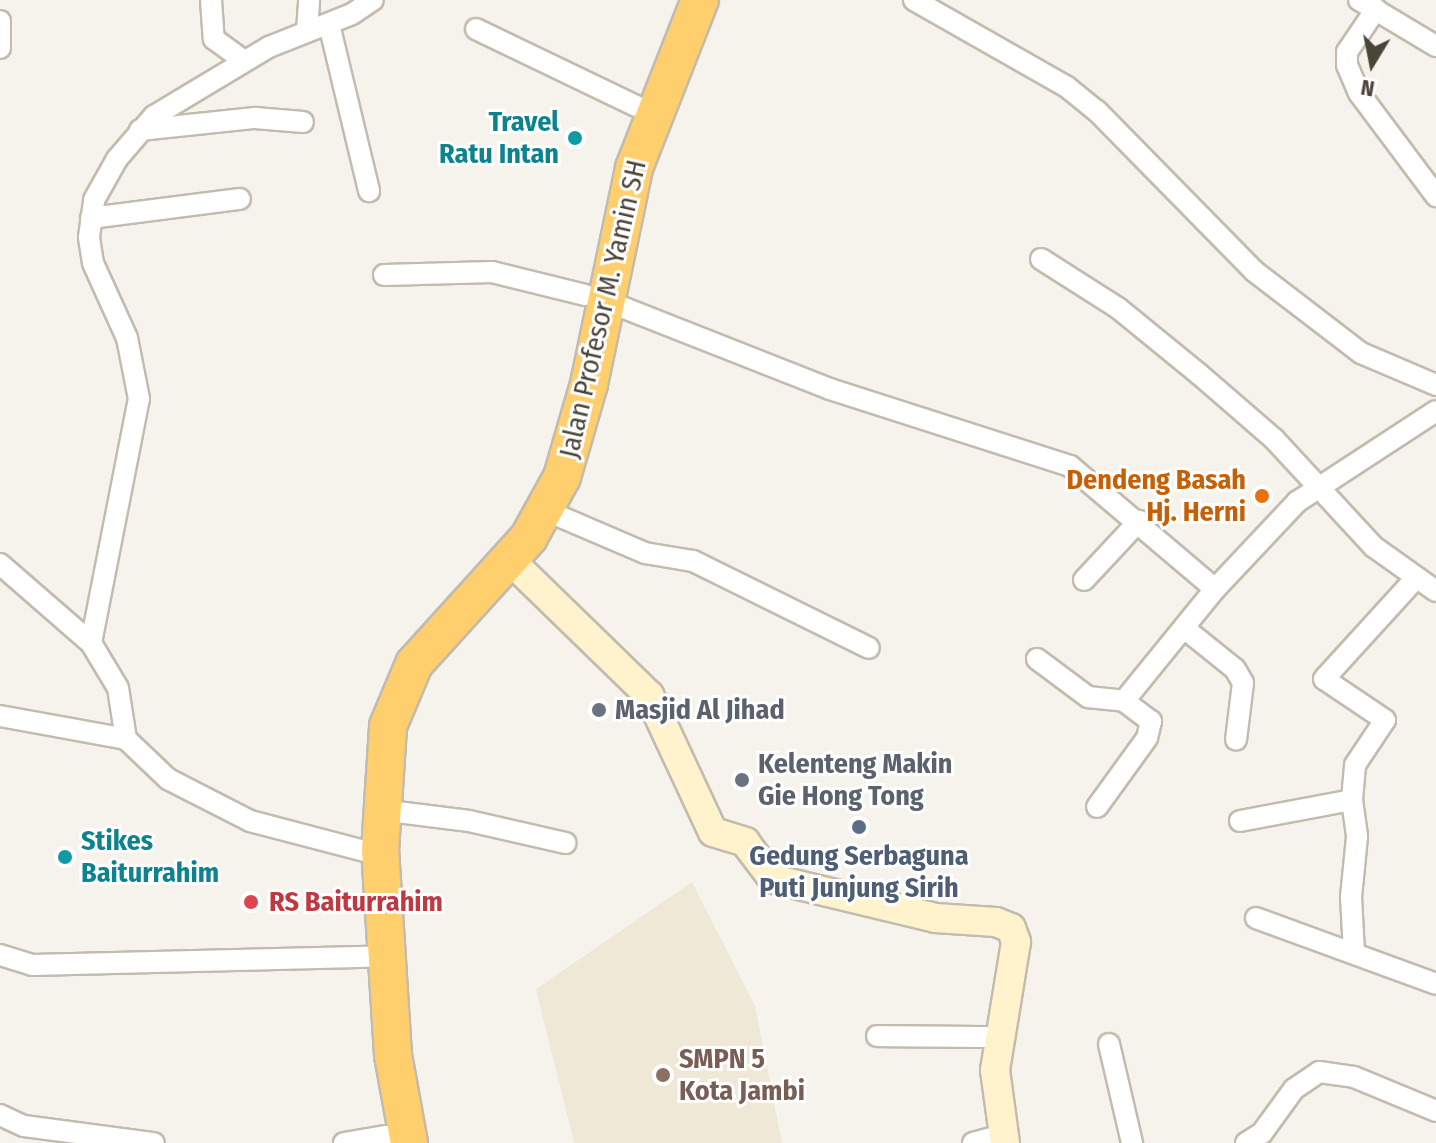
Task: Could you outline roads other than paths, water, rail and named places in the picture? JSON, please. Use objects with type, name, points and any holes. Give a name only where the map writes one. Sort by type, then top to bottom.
[{"type":"highway","name":"Jalan Profesor M. Yamin SH","points":[[394,1141],[381,810],[388,726],[399,691],[435,636],[510,560],[547,511],[577,438],[594,298],[597,227],[636,106],[678,0]]},
{"type":"highway","name":"Jalan Profesor M. Yamin SH","points":[[394,1141],[369,957],[364,851],[368,738],[388,669],[421,621],[489,552],[527,503],[557,433],[634,168],[700,0]]},
{"type":"street","points":[[211,0],[214,39],[244,61]]},
{"type":"street","points":[[309,0],[369,191]]},
{"type":"street","points":[[91,643],[139,399],[127,338],[93,263],[91,218],[98,191],[140,130],[183,96],[244,61],[373,0]]},
{"type":"street","points":[[914,0],[1067,87],[1097,111],[1254,271],[1361,353],[1436,385]]},
{"type":"street","points":[[1436,46],[1368,5],[1347,52],[1351,77],[1436,196]]},
{"type":"street","points":[[0,21],[0,48]]},
{"type":"street","points":[[476,29],[636,106]]},
{"type":"street","points":[[140,130],[255,118],[303,122]]},
{"type":"street","points":[[91,218],[240,199]]},
{"type":"street","points":[[1041,259],[1093,290],[1199,374],[1274,439],[1359,534],[1415,579],[1436,591]]},
{"type":"street","points":[[384,275],[492,272],[594,298],[830,389],[1070,466],[1139,521],[1215,589]]},
{"type":"street","points":[[1124,701],[1215,589],[1317,485],[1436,411]]},
{"type":"street","points":[[547,511],[645,553],[693,561],[869,648]]},
{"type":"street","points":[[1084,580],[1139,521]]},
{"type":"street","points":[[510,560],[649,695],[713,832],[745,842],[773,879],[935,918],[996,922],[1011,928],[1016,942],[995,1070],[1004,1139],[973,1143]]},
{"type":"street","points":[[0,564],[91,643],[118,688],[126,739]]},
{"type":"street","points":[[1354,952],[1352,800],[1355,765],[1385,720],[1324,679],[1415,579]]},
{"type":"street","points":[[1184,628],[1240,676],[1244,698],[1236,740]]},
{"type":"street","points":[[1037,659],[1093,700],[1124,701],[1144,712],[1151,726],[1097,807]]},
{"type":"street","points":[[0,716],[126,739],[168,779],[250,821],[364,851]]},
{"type":"street","points":[[1240,821],[1352,800]]},
{"type":"street","points":[[381,810],[469,821],[566,843]]},
{"type":"street","points":[[1256,918],[1436,984]]},
{"type":"street","points":[[0,955],[32,965],[369,957]]},
{"type":"street","points":[[877,1036],[1000,1037]]},
{"type":"street","points":[[1109,1044],[1132,1143]]},
{"type":"street","points":[[1246,1143],[1262,1133],[1294,1089],[1319,1072],[1354,1077],[1436,1111]]},
{"type":"street","points":[[0,1115],[24,1126],[154,1143]]},
{"type":"street","points":[[344,1143],[394,1141]]},
{"type":"place","name":"Travel Ratu Intan","points":[[575,138]]},
{"type":"place","name":"Dendeng Basah Hj. Herni","points":[[1262,496]]},
{"type":"place","name":"Masjid Al Jihad","points":[[599,710]]},
{"type":"place","name":"Kelenteng Makin Gie Hong Tong","points":[[742,780]]},
{"type":"place","name":"Gedung Serbaguna Puti Junjung Sirih","points":[[859,827]]},
{"type":"place","name":"Stikes Baiturrahim","points":[[65,857]]},
{"type":"place","name":"RS Baiturrahim","points":[[251,902]]},
{"type":"place","name":"SMPN 5 Kota Jambi","points":[[663,1075]]}]
